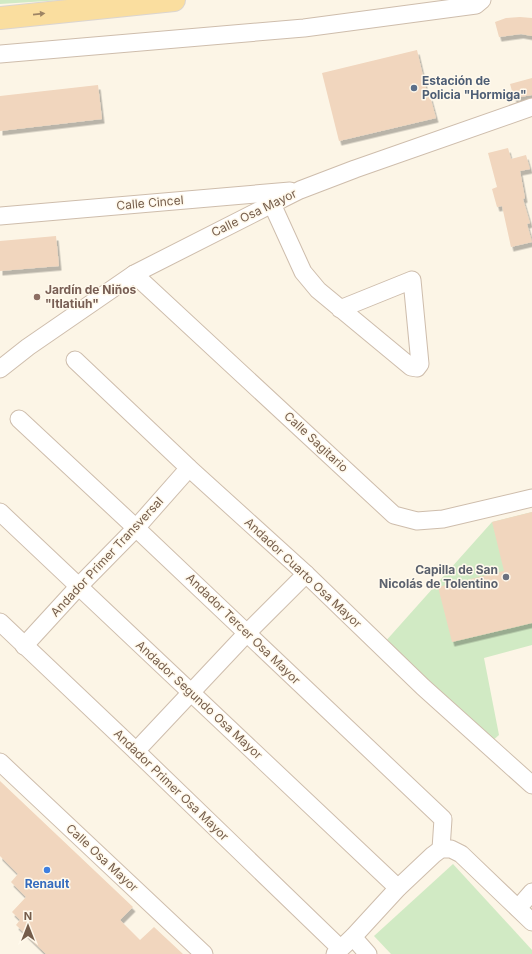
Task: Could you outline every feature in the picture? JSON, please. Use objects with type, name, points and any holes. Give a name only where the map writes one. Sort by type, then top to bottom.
[{"type":"main road","points":[[0,18],[174,0]]},
{"type":"street","points":[[0,54],[304,28],[476,5],[482,0]]},
{"type":"street","name":"Calle Osa Mayor","points":[[0,369],[28,347],[134,274],[300,190],[355,169],[532,107]]},
{"type":"street","name":"Calle Cincel","points":[[0,216],[300,190]]},
{"type":"street","points":[[272,204],[303,272],[318,290],[340,309],[411,368],[417,368],[420,364],[412,280],[340,309]]},
{"type":"street","name":"Calle Sagitario","points":[[134,274],[394,515],[417,521],[443,519],[532,498]]},
{"type":"street","name":"Andador Cuarto Osa Mayor","points":[[75,360],[306,574],[423,687],[532,785]]},
{"type":"street","name":"Andador Tercer Osa Mayor","points":[[19,419],[443,819],[441,849]]},
{"type":"street","name":"Andador Primer Transversal","points":[[24,646],[79,586],[136,528],[190,468]]},
{"type":"street","name":"Andador Segundo Osa Mayor","points":[[0,512],[398,888]]},
{"type":"street","points":[[136,751],[247,633],[306,574]]},
{"type":"street","name":"Andador Primer Osa Mayor","points":[[0,622],[136,751],[337,951]]},
{"type":"street","name":"Calle Osa Mayor","points":[[0,762],[204,954]]},
{"type":"street","points":[[337,951],[353,937],[398,888],[441,849],[451,849],[461,854],[532,922]]},
{"type":"street","points":[[518,908],[532,892]]},
{"type":"street","points":[[353,937],[368,954]]},
{"type":"green space","points":[[0,0],[62,0],[0,4]]},
{"type":"green space","points":[[532,512],[532,645],[484,658],[499,735],[490,743],[384,643],[492,522]]},
{"type":"green space","points":[[453,864],[532,950],[532,954],[391,954],[374,936]]},
{"type":"building","points":[[506,18],[532,18],[532,36],[521,34],[499,37],[495,22]]},
{"type":"building","points":[[417,50],[428,97],[430,96],[436,118],[339,141],[322,73]]},
{"type":"building","points":[[532,78],[532,95],[514,98],[510,84]]},
{"type":"building","points":[[98,85],[102,119],[0,131],[0,96]]},
{"type":"building","points":[[508,148],[511,159],[526,155],[530,169],[520,171],[525,198],[523,199],[530,223],[527,224],[532,242],[511,247],[502,206],[497,207],[492,189],[497,187],[488,153]]},
{"type":"building","points":[[56,236],[59,266],[0,271],[0,241]]},
{"type":"building","name":"Capilla de San Nicolás de Tolentino","points":[[532,512],[532,623],[452,642],[438,587],[504,571],[492,522]]},
{"type":"building","name":"Renault","points":[[0,781],[133,907],[120,920],[140,940],[154,927],[183,954],[46,954],[16,925],[20,920],[12,912],[26,897],[11,882],[18,874],[0,856]]},
{"type":"place","name":"Estación de Policia \"Hormiga\"","points":[[414,88]]},
{"type":"place","name":"Jardín de Niños \"Itlatiuh\"","points":[[37,297]]},
{"type":"place","name":"Capilla de San Nicolás de Tolentino","points":[[506,577]]},
{"type":"place","name":"Renault","points":[[47,870]]}]
